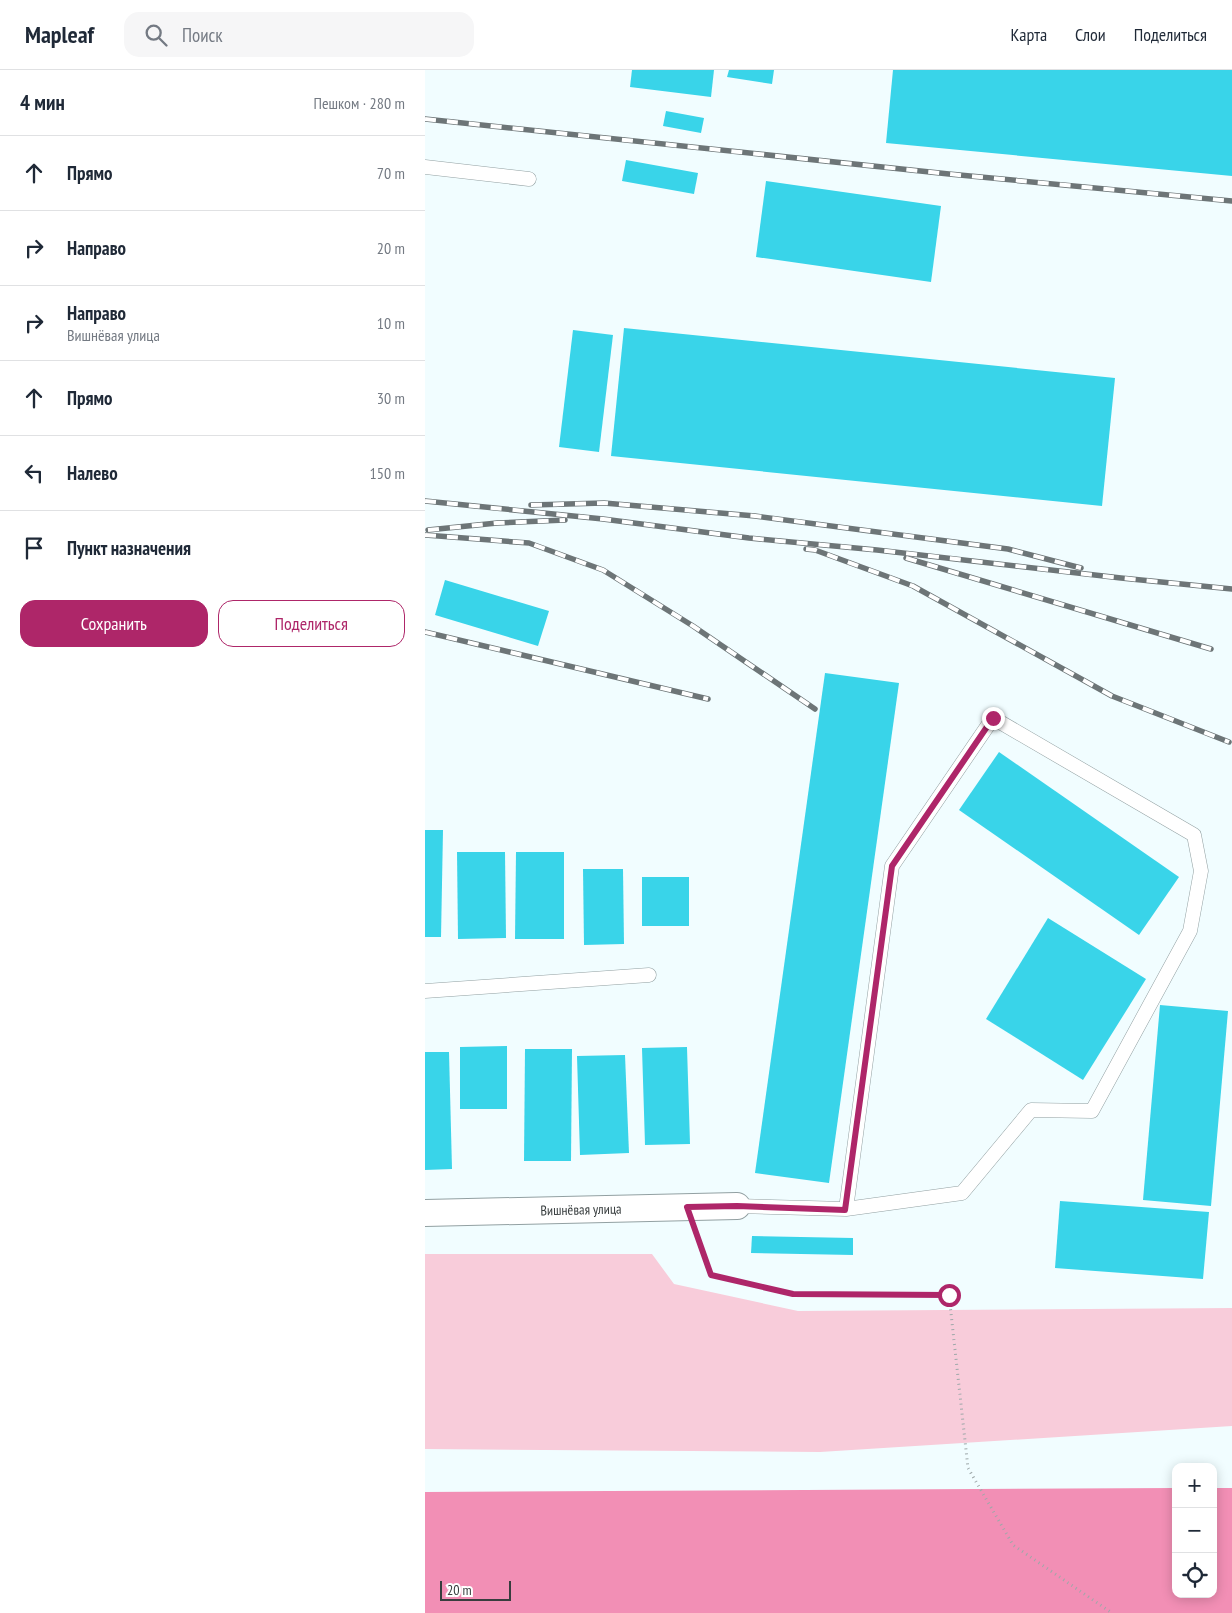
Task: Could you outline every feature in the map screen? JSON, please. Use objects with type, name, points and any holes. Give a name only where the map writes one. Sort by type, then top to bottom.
[{"type":"street","name":"Вишнёвая улица","points":[[425,1214],[737,1206]]},
{"type":"lane","points":[[425,167],[529,179]]},
{"type":"lane","points":[[737,1206],[845,1210],[962,1193],[1031,1110],[1093,1111],[1190,931],[1201,871],[1194,835],[993,718],[892,866],[845,1210]]},
{"type":"lane","points":[[425,991],[649,975]]},
{"type":"path","points":[[687,1207],[711,1275],[793,1294],[949,1295],[967,1468],[1013,1545],[1112,1613]]},
{"type":"shaded area","points":[[425,1254],[652,1254],[674,1284],[798,1311],[1232,1308],[1232,1426],[820,1452],[425,1449]]},
{"type":"shaded area","points":[[1172,1488],[1172,1598],[1217,1598],[1217,1488],[1232,1488],[1232,1613],[425,1613],[425,1492]]},
{"type":"building","points":[[632,70],[714,70],[711,97],[630,87]]},
{"type":"building","points":[[729,70],[774,70],[772,84],[727,77]]},
{"type":"building","points":[[893,70],[1232,70],[1232,176],[886,143]]},
{"type":"building","points":[[666,111],[704,118],[701,133],[663,126]]},
{"type":"building","points":[[626,160],[698,173],[694,194],[622,181]]},
{"type":"building","points":[[766,181],[941,206],[931,282],[756,257]]},
{"type":"building","points":[[624,328],[1115,378],[1102,506],[611,456]]},
{"type":"building","points":[[573,330],[613,335],[599,452],[559,447]]},
{"type":"building","points":[[445,580],[549,611],[538,646],[435,615]]},
{"type":"building","points":[[825,673],[899,683],[829,1183],[755,1173]]},
{"type":"building","points":[[999,752],[1179,877],[1139,935],[959,810]]},
{"type":"building","points":[[425,830],[443,830],[441,937],[425,937]]},
{"type":"building","points":[[457,852],[505,852],[506,938],[458,939]]},
{"type":"building","points":[[516,852],[564,852],[564,939],[515,939]]},
{"type":"building","points":[[583,869],[623,869],[624,944],[584,945]]},
{"type":"building","points":[[642,877],[689,877],[689,926],[642,926]]},
{"type":"building","points":[[1048,918],[1146,979],[1083,1080],[986,1019]]},
{"type":"building","points":[[1160,1005],[1228,1011],[1211,1206],[1143,1200]]},
{"type":"building","points":[[507,1046],[507,1109],[460,1109],[460,1047]]},
{"type":"building","points":[[687,1047],[690,1144],[645,1145],[642,1048]]},
{"type":"building","points":[[525,1049],[572,1049],[571,1161],[524,1161]]},
{"type":"building","points":[[425,1052],[449,1052],[452,1169],[425,1170]]},
{"type":"building","points":[[625,1055],[629,1153],[580,1155],[577,1056]]},
{"type":"building","points":[[1060,1201],[1209,1212],[1203,1279],[1055,1268]]},
{"type":"building","points":[[752,1236],[853,1238],[853,1255],[751,1253]]},
{"type":"railway","points":[[425,119],[949,174],[1232,201]]},
{"type":"railway","points":[[425,501],[603,519],[749,538],[877,550],[1232,589]]},
{"type":"railway","points":[[531,505],[604,503],[755,516],[1008,549],[1081,568]]},
{"type":"railway","points":[[428,530],[497,523],[565,520]]},
{"type":"railway","points":[[425,535],[529,543],[603,570],[693,626],[815,709]]},
{"type":"railway","points":[[806,549],[815,550],[913,586],[1112,696],[1229,742]]},
{"type":"railway","points":[[906,558],[1211,649]]},
{"type":"railway","points":[[425,632],[708,699]]},
{"type":"route","points":[[949,1295],[793,1294],[711,1275],[687,1207],[737,1206],[845,1210],[892,866],[993,718]]}]
